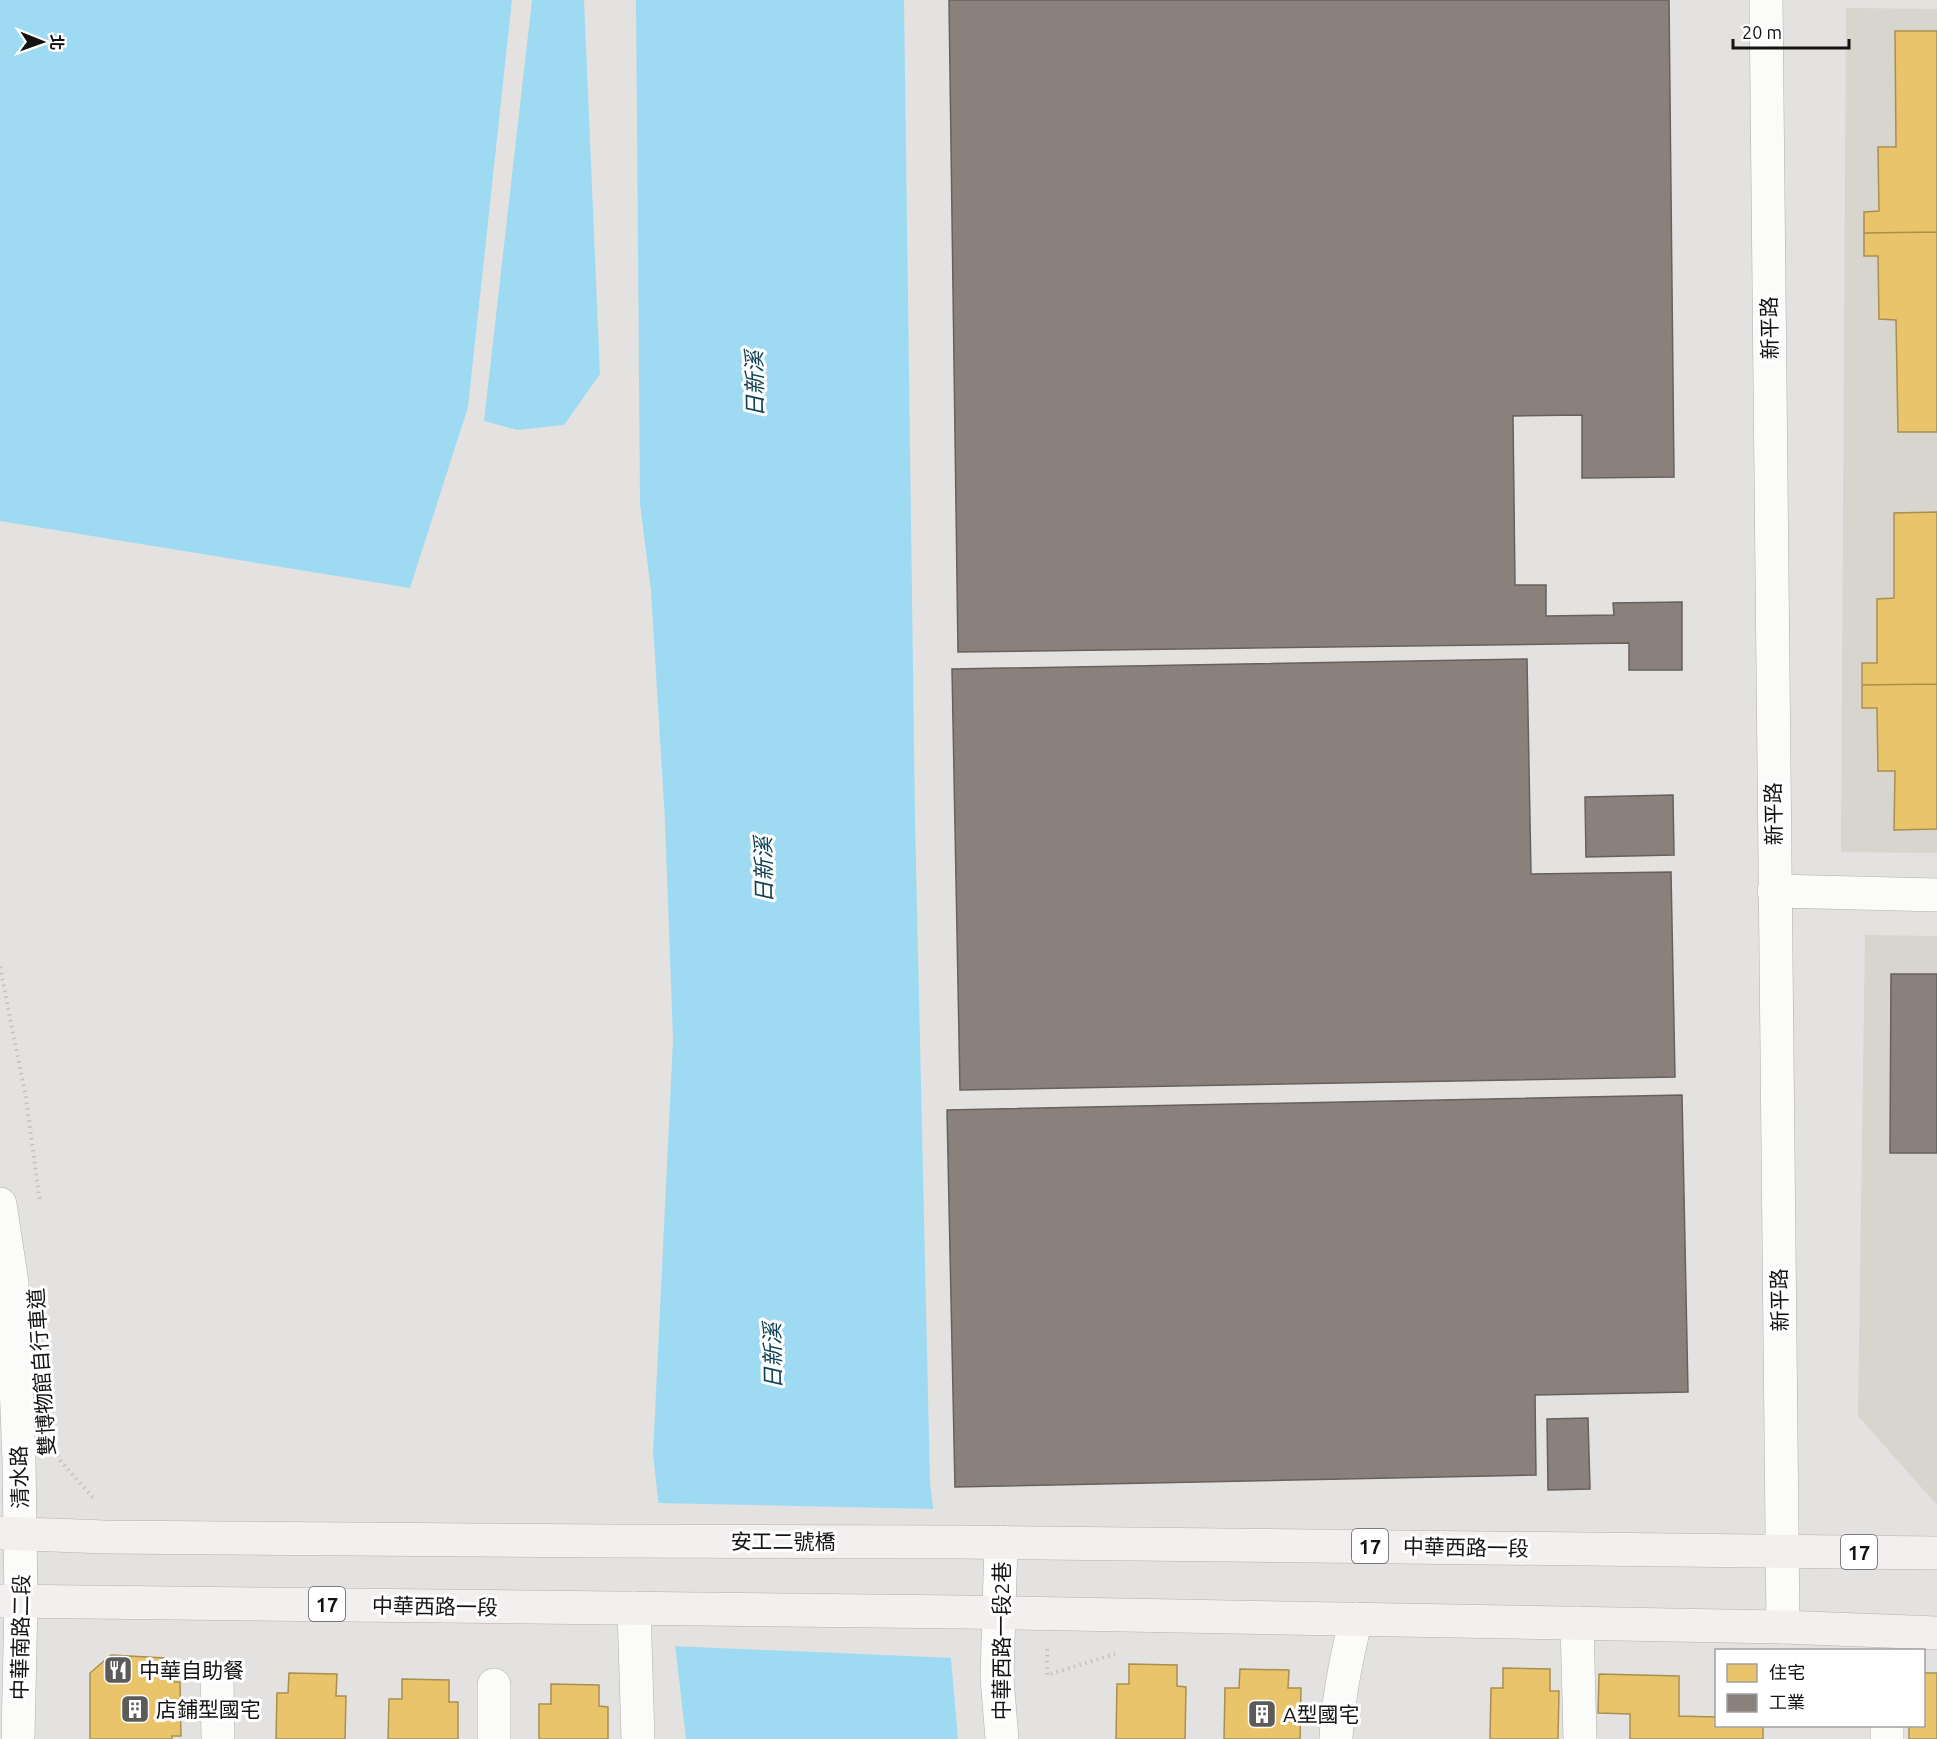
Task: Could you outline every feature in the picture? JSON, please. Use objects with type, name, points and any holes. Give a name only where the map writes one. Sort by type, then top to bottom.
[{"type":"main road","name":"安工二號橋","points":[[10,1534],[608,1541],[958,1542]]},
{"type":"main road","name":"中華西路一段","points":[[958,1542],[1937,1553]]},
{"type":"main road","name":"中華西路一段","points":[[10,1601],[634,1608]]},
{"type":"main road","name":"17","points":[[634,1608],[999,1612],[1783,1627],[1887,1641],[1937,1633]]},
{"type":"street","name":"新平路","points":[[1766,0],[1783,1627]]},
{"type":"street","points":[[1774,891],[1937,895]]},
{"type":"street","name":"清水路","points":[[0,1204],[12,1283],[10,1534]]},
{"type":"street","name":"中華南路二段","points":[[10,1534],[10,1601],[18,1739]]},
{"type":"street","name":"中華西路一段2巷","points":[[1001,1542],[997,1678],[1002,1739]]},
{"type":"street","points":[[634,1608],[638,1739]]},
{"type":"street","points":[[1336,1739],[1338,1705],[1356,1619]]},
{"type":"street","points":[[1577,1623],[1580,1739]]},
{"type":"street","points":[[217,1678],[218,1739]]},
{"type":"street","points":[[494,1684],[494,1739]]},
{"type":"path","points":[[0,967],[26,1098],[41,1213]]},
{"type":"path","name":"雙博物館自行車道","points":[[57,1447],[58,1458],[97,1503]]},
{"type":"shaded area","points":[[1846,8],[1937,9],[1937,853],[1841,852]]},
{"type":"shaded area","points":[[1865,935],[1937,936],[1937,1505],[1858,1416]]},
{"type":"water","points":[[0,0],[512,0],[468,407],[410,588],[0,521]]},
{"type":"water","points":[[532,0],[584,0],[600,374],[564,425],[517,430],[484,421]]},
{"type":"water","name":"日新溪","points":[[636,0],[904,0],[915,820],[930,1483],[949,1637],[958,1739],[686,1739],[653,1455],[673,1040],[665,821],[651,591],[640,504]]},
{"type":"pier","points":[[656,1503],[936,1509],[954,1658],[672,1646]]},
{"type":"building: 住宅","points":[[1895,31],[1937,31],[1937,232],[1864,233],[1864,212],[1879,211],[1878,147],[1896,147]]},
{"type":"building: 住宅","points":[[1937,232],[1937,432],[1898,432],[1896,320],[1879,319],[1878,256],[1864,256],[1864,233]]},
{"type":"building: 住宅","points":[[1937,512],[1937,684],[1862,685],[1862,663],[1877,663],[1877,599],[1894,598],[1894,513]]},
{"type":"building: 住宅","points":[[1937,684],[1937,829],[1894,830],[1895,771],[1878,771],[1877,708],[1862,708],[1862,685]]},
{"type":"building: 住宅","name":"店鋪型國宅","points":[[111,1655],[165,1658],[165,1673],[174,1673],[174,1682],[180,1682],[181,1736],[172,1736],[172,1739],[90,1739],[90,1673]]},
{"type":"building: 住宅","points":[[1129,1664],[1177,1665],[1177,1686],[1186,1687],[1185,1739],[1116,1739],[1117,1684],[1129,1684]]},
{"type":"building: 住宅","points":[[1503,1668],[1550,1669],[1550,1691],[1559,1691],[1558,1739],[1490,1739],[1491,1688],[1503,1688]]},
{"type":"building: 住宅","name":"A型國宅","points":[[1240,1669],[1289,1670],[1288,1688],[1301,1688],[1300,1739],[1224,1739],[1225,1688],[1239,1688]]},
{"type":"building: 住宅","points":[[289,1673],[337,1674],[336,1696],[346,1696],[345,1739],[276,1739],[277,1693],[288,1693]]},
{"type":"building: 住宅","points":[[1925,1673],[1937,1673],[1937,1739],[1909,1739],[1909,1727],[1925,1727]]},
{"type":"building: 住宅","points":[[1599,1674],[1679,1676],[1679,1716],[1715,1717],[1715,1727],[1763,1727],[1763,1739],[1630,1739],[1630,1714],[1598,1713]]},
{"type":"building: 住宅","points":[[402,1679],[449,1680],[449,1702],[458,1702],[458,1739],[388,1739],[389,1699],[402,1699]]},
{"type":"building: 住宅","points":[[551,1684],[599,1685],[599,1706],[608,1707],[608,1739],[539,1739],[539,1704],[551,1704]]},
{"type":"building: 工業","points":[[949,0],[1669,0],[1674,477],[1582,478],[1582,415],[1513,416],[1515,585],[1546,585],[1546,616],[1614,615],[1613,603],[1682,602],[1682,670],[1629,670],[1629,643],[958,652]]},
{"type":"building: 工業","points":[[1527,659],[1531,874],[1671,872],[1675,1077],[960,1090],[952,669]]},
{"type":"building: 工業","points":[[1673,795],[1674,855],[1586,857],[1585,797]]},
{"type":"building: 工業","points":[[1891,974],[1937,974],[1937,1153],[1890,1153]]},
{"type":"building: 工業","points":[[1682,1095],[1688,1392],[1535,1395],[1536,1475],[955,1487],[947,1110]]},
{"type":"building: 工業","points":[[1588,1418],[1590,1489],[1548,1490],[1547,1419]]},
{"type":"place","name":"中華自助餐","points":[[118,1670]]},
{"type":"place","name":"店鋪型國宅","points":[[135,1709]]},
{"type":"place","name":"A型國宅","points":[[1262,1714]]}]
